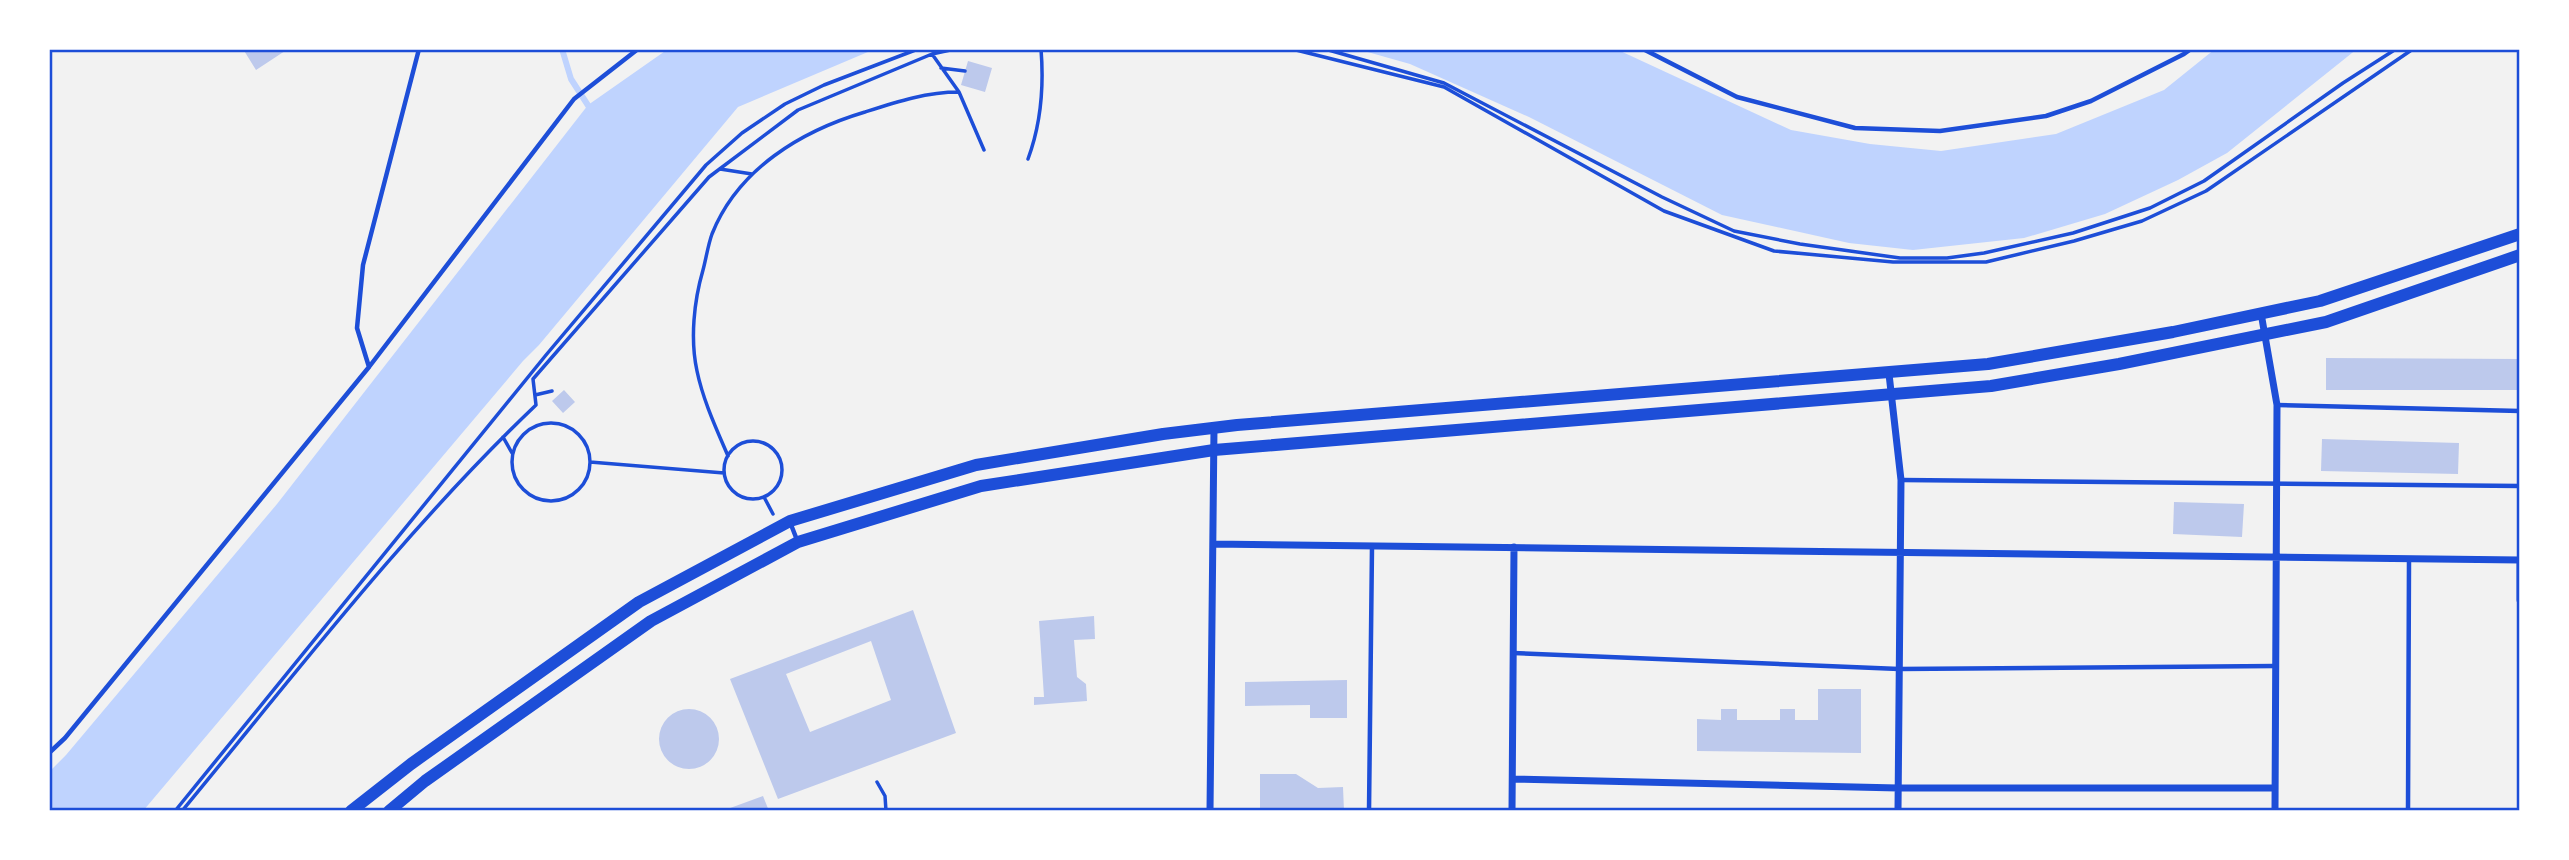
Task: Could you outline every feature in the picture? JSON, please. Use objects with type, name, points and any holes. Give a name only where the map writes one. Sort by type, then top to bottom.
[{"type":"street","points":[[352,811],[411,764],[639,602],[790,521],[976,465],[1214,428],[1988,364],[2173,332],[2320,301],[2520,234]]},
{"type":"street","points":[[389,811],[425,781],[651,621],[798,542],[981,486],[1214,450],[1991,386],[2326,322],[2520,255]]},
{"type":"street","points":[[2261,313],[2277,405],[2275,811]]},
{"type":"street","points":[[1889,374],[1901,480],[1898,811]]},
{"type":"street","points":[[1210,811],[1214,428]]},
{"type":"street","points":[[1213,544],[2520,560],[2520,600]]},
{"type":"street","points":[[1513,811],[1514,547]]},
{"type":"street","points":[[1513,779],[1898,788],[2275,788]]},
{"type":"lane","points":[[369,367],[357,328],[363,265],[419,49]]},
{"type":"lane","points":[[49,753],[65,738],[369,367],[573,100],[638,49]]},
{"type":"lane","points":[[1643,49],[1737,97],[1855,128],[1940,131],[2046,116],[2091,101],[2191,49]]},
{"type":"lane","points":[[2277,405],[2520,411]]},
{"type":"lane","points":[[1901,480],[2520,486]]},
{"type":"lane","points":[[790,521],[798,542]]},
{"type":"lane","points":[[1370,811],[1372,546]]},
{"type":"lane","points":[[2408,811],[2409,558]]},
{"type":"lane","points":[[1513,653],[1899,669],[2275,666]]},
{"type":"path","points":[[175,811],[546,355],[706,165],[742,133],[785,104],[824,85],[918,49]]},
{"type":"path","points":[[181,811],[413,533],[536,405],[533,379],[709,177],[798,110],[932,54],[955,49]]},
{"type":"path","points":[[1028,159],[1037,135],[1041,49]]},
{"type":"path","points":[[1292,49],[1444,87],[1664,211],[1774,251],[1893,262],[1986,262],[2074,241],[2142,220],[2206,191],[2413,49]]},
{"type":"path","points":[[1325,49],[1444,83],[1650,191],[1734,231],[1800,244],[1899,258],[1984,253],[2073,233],[2150,208],[2204,181],[2396,49]]},
{"type":"path","points":[[932,54],[958,92],[984,150]]},
{"type":"path","points":[[942,68],[965,71]]},
{"type":"path","points":[[727,456],[741,444],[759,442],[767,445],[779,459],[781,477],[772,492],[755,499],[738,496],[731,490],[724,473],[727,456],[709,412],[696,369],[695,310],[712,235],[729,203],[752,174],[779,150],[836,120],[936,92],[958,92]]},
{"type":"path","points":[[720,169],[752,174]]},
{"type":"path","points":[[535,395],[552,391]]},
{"type":"path","points":[[543,423],[561,424],[573,429],[582,438],[590,462],[586,480],[581,488],[564,498],[544,501],[530,496],[519,486],[512,472],[512,453],[522,435],[543,423]]},
{"type":"path","points":[[503,437],[512,453]]},
{"type":"path","points":[[590,462],[724,473]]},
{"type":"path","points":[[877,782],[885,796],[886,811]]},
{"type":"water","points":[[668,49],[875,49],[738,107],[143,811],[49,811],[49,772],[277,504],[588,105]]},
{"type":"water","points":[[1357,49],[1616,49],[1791,130],[1870,144],[1941,151],[2056,134],[2164,90],[2215,49],[2357,49],[2227,153],[2178,180],[2105,214],[2024,238],[1913,250],[1849,243],[1722,215],[1529,117],[1410,64]]},
{"type":"building","points":[[243,49],[288,49],[256,70]]},
{"type":"building","points":[[968,61],[992,68],[985,92],[961,85]]},
{"type":"building","points":[[2326,358],[2520,359],[2520,390],[2326,390]]},
{"type":"building","points":[[564,390],[575,402],[563,413],[552,401]]},
{"type":"building","points":[[2322,439],[2459,443],[2458,474],[2321,471]]},
{"type":"building","points":[[2174,502],[2244,504],[2242,537],[2173,534]]},
{"type":"building","points":[[913,610],[956,733],[778,799],[730,679]],"holes":[[[871,641],[891,700],[810,732],[786,674]]]},
{"type":"building","points":[[1094,616],[1095,639],[1074,640],[1077,677],[1086,684],[1087,701],[1034,705],[1034,697],[1044,697],[1039,621]]},
{"type":"building","points":[[1347,680],[1347,718],[1310,718],[1310,705],[1245,706],[1245,682]]},
{"type":"building","points":[[1818,689],[1861,689],[1861,753],[1697,751],[1697,719],[1721,720],[1721,709],[1737,709],[1737,720],[1780,720],[1780,709],[1795,709],[1795,720],[1818,720]]},
{"type":"building","points":[[683,709],[695,709],[714,722],[719,739],[717,751],[706,764],[695,769],[683,769],[664,756],[659,745],[659,733],[672,714]]},
{"type":"building","points":[[1260,774],[1296,774],[1318,788],[1343,787],[1344,811],[1260,811]]},
{"type":"building","points":[[763,796],[769,811],[722,811]]},
{"type":"waterway","points":[[562,49],[571,79],[591,110]]}]
